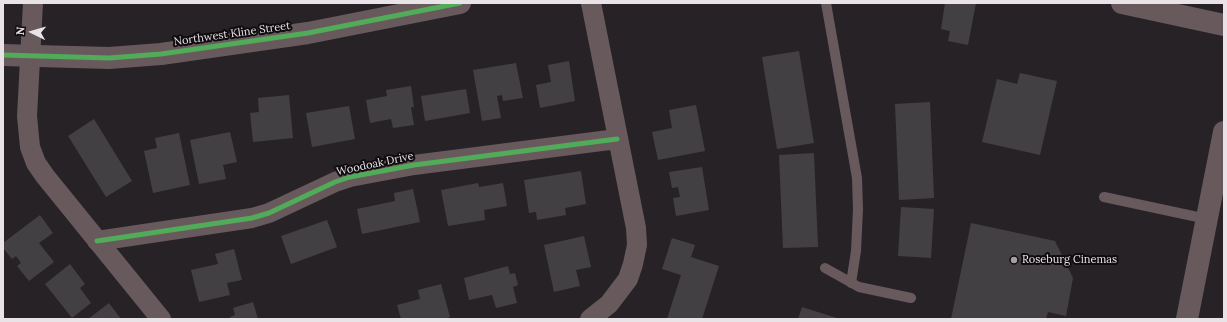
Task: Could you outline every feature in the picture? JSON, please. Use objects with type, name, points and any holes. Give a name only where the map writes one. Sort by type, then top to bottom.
[{"type":"street","points":[[33,3],[27,116],[30,147],[36,163],[161,319]]},
{"type":"street","name":"Northwest Kline Street","points":[[3,55],[109,58],[191,50],[308,33],[460,3]]},
{"type":"street","points":[[590,319],[609,304],[628,279],[637,245],[636,228],[591,3]]},
{"type":"street","points":[[1122,3],[1224,25]]},
{"type":"street","points":[[1187,319],[1206,219],[1220,177],[1224,132]]},
{"type":"street","name":"Woodoak Drive","points":[[97,241],[252,218],[269,213],[335,182],[350,177],[414,165],[617,139]]},
{"type":"lane","points":[[826,3],[857,178],[858,209],[856,251],[851,283]]},
{"type":"lane","points":[[1104,197],[1206,219]]},
{"type":"lane","points":[[825,268],[851,283],[870,290],[911,298]]},
{"type":"building","points":[[945,3],[976,3],[968,45],[948,41],[950,31],[941,29]]},
{"type":"building","points":[[799,51],[814,143],[777,149],[762,57]]},
{"type":"building","points":[[569,61],[575,101],[540,108],[536,85],[551,82],[548,65]]},
{"type":"building","points":[[516,63],[523,98],[503,101],[502,95],[497,96],[501,118],[482,121],[473,70]]},
{"type":"building","points":[[1020,73],[1057,81],[1040,155],[982,142],[997,79],[1017,84]]},
{"type":"building","points":[[411,86],[414,107],[411,107],[414,125],[393,128],[391,119],[370,123],[366,100],[387,96],[386,90]]},
{"type":"building","points":[[466,89],[470,113],[425,121],[421,96]]},
{"type":"building","points":[[289,95],[293,138],[253,142],[250,113],[259,112],[258,98]]},
{"type":"building","points":[[930,102],[934,198],[899,200],[895,104]]},
{"type":"building","points":[[696,105],[705,151],[658,160],[652,132],[672,128],[669,110]]},
{"type":"building","points":[[349,106],[355,139],[312,147],[306,113]]},
{"type":"building","points":[[94,119],[132,181],[106,197],[68,136]]},
{"type":"building","points":[[230,132],[237,162],[223,165],[226,179],[199,184],[190,140]]},
{"type":"building","points":[[179,133],[190,185],[153,193],[144,151],[157,148],[155,138]]},
{"type":"building","points":[[814,153],[818,247],[783,248],[779,155]]},
{"type":"building","points":[[702,167],[709,210],[676,216],[673,198],[680,197],[678,187],[672,188],[669,172]]},
{"type":"building","points":[[581,171],[586,204],[565,208],[566,215],[537,220],[536,212],[529,213],[524,180]]},
{"type":"building","points":[[478,183],[479,187],[503,183],[507,206],[484,210],[485,220],[448,226],[441,190]]},
{"type":"building","points":[[413,189],[420,222],[362,234],[357,209],[395,201],[394,193]]},
{"type":"building","points":[[901,207],[934,209],[931,258],[898,256]]},
{"type":"building","points":[[40,215],[53,233],[39,243],[54,262],[29,281],[17,266],[21,263],[16,256],[12,259],[3,248],[3,243]]},
{"type":"building","points":[[327,220],[337,247],[291,264],[281,236]]},
{"type":"building","name":"Roseburg Cinemas","points":[[971,223],[1055,241],[1073,278],[1066,316],[1048,312],[1046,319],[951,319]]},
{"type":"building","points":[[584,236],[591,267],[576,270],[580,286],[554,292],[544,245]]},
{"type":"building","points":[[672,238],[695,245],[691,257],[719,266],[702,319],[667,319],[681,275],[662,269]]},
{"type":"building","points":[[234,249],[242,280],[227,283],[230,295],[199,302],[191,270],[218,264],[215,254]]},
{"type":"building","points":[[70,264],[85,284],[80,288],[91,303],[72,318],[45,284]]},
{"type":"building","points":[[508,266],[510,274],[515,273],[518,285],[513,287],[517,303],[496,308],[492,295],[469,300],[464,278]]},
{"type":"building","points":[[441,284],[450,317],[443,319],[401,319],[397,305],[420,299],[418,290]]},
{"type":"building","points":[[253,302],[258,319],[230,319],[230,317],[235,315],[233,308]]},
{"type":"building","points":[[109,303],[121,319],[88,319]]},
{"type":"building","points":[[802,307],[840,319],[798,319]]},
{"type":"cycle path","points":[[3,55],[109,58],[161,54],[308,33],[460,3]]},
{"type":"cycle path","points":[[97,241],[252,218],[269,213],[335,182],[350,177],[414,165],[617,139]]},
{"type":"place","name":"Roseburg Cinemas","points":[[1014,260]]}]
